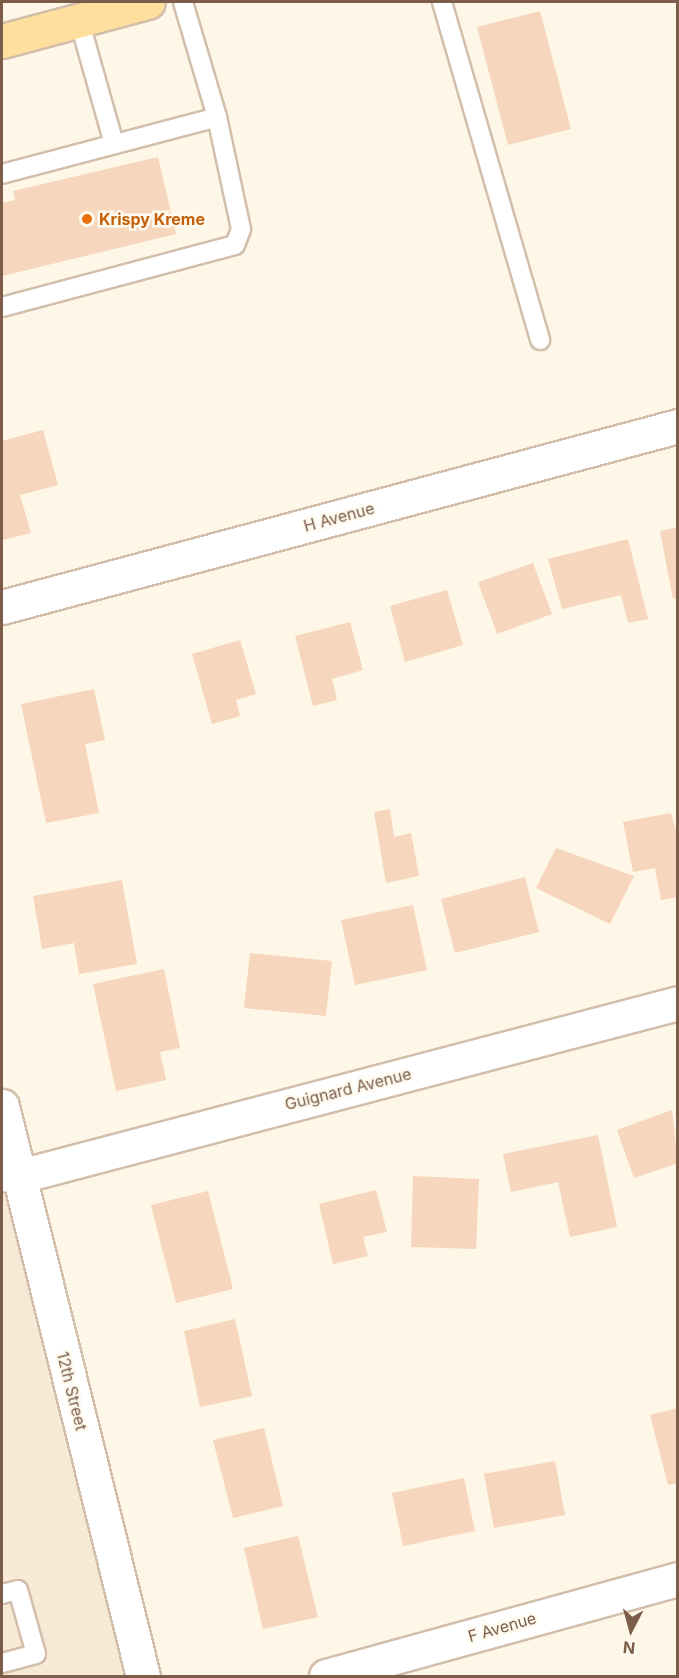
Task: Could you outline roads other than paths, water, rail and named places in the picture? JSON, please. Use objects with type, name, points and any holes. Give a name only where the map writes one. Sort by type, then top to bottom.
[{"type":"main road","points":[[3,36],[148,2]]},
{"type":"street","name":"H Avenue","points":[[2,607],[678,426]]},
{"type":"street","name":"Guignard Avenue","points":[[11,1175],[678,1003]]},
{"type":"street","name":"12th Street","points":[[2,1106],[11,1175],[143,1677]]},
{"type":"street","name":"F Avenue","points":[[326,1677],[678,1579]]},
{"type":"lane","points":[[2,307],[235,245],[242,229],[217,117],[183,2]]},
{"type":"lane","points":[[442,2],[540,340]]},
{"type":"lane","points":[[78,20],[114,144]]},
{"type":"lane","points":[[2,174],[217,117]]},
{"type":"lane","points":[[2,1594],[18,1590],[36,1654],[2,1664]]},
{"type":"place","name":"Krispy Kreme","points":[[87,219]]}]
